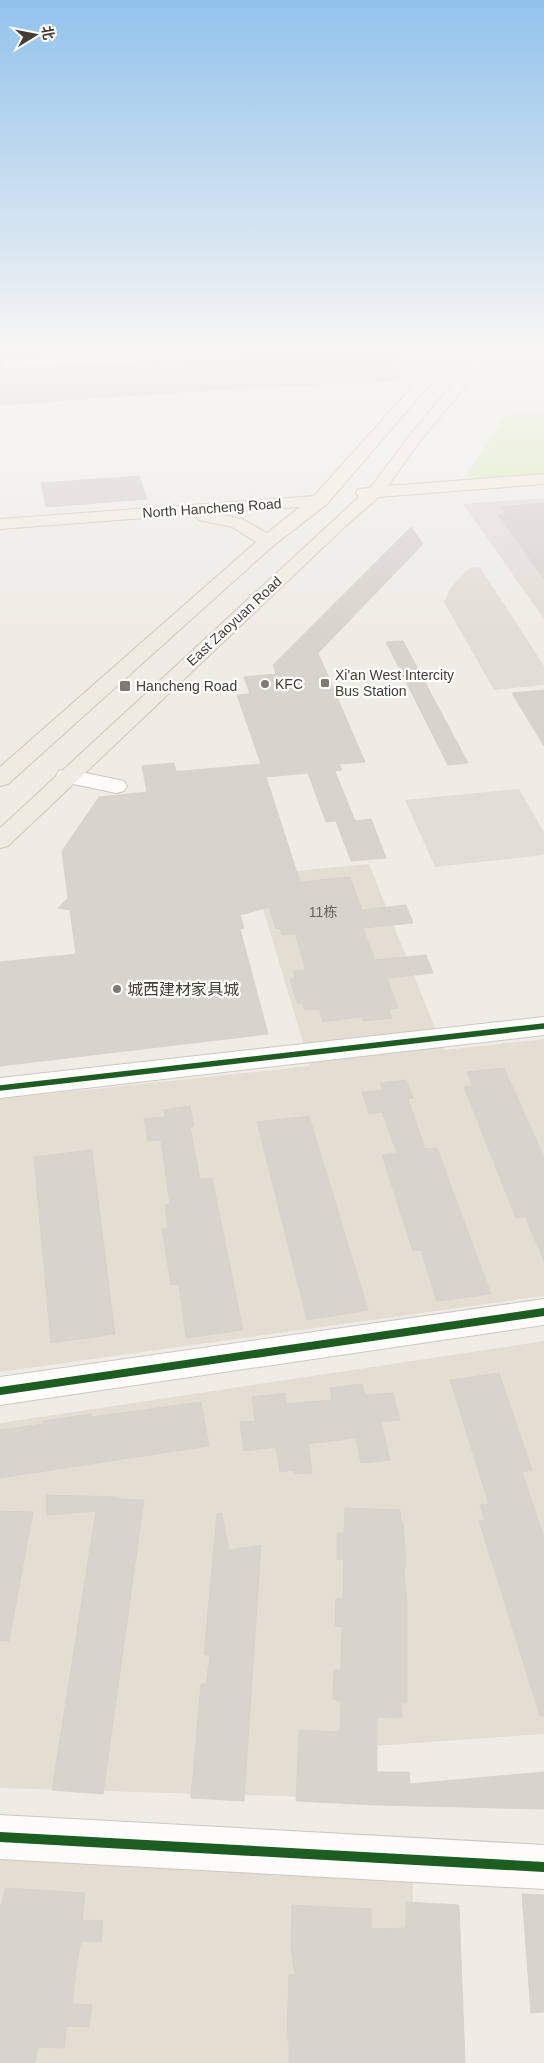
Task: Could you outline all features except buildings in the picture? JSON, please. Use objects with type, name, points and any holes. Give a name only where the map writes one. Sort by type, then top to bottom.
[{"type":"main road","points":[[0,779],[267,542],[315,503],[367,445]]},
{"type":"main road","name":"East Zaoyuan Road","points":[[0,841],[67,776],[358,505],[375,492],[410,445]]},
{"type":"main road","name":"North Hancheng Road","points":[[0,531],[202,515],[315,503],[375,492],[544,479]]},
{"type":"main road","points":[[315,503],[358,505],[544,491]]},
{"type":"main road","name":"North Hancheng Road","points":[[0,524],[315,503]]},
{"type":"main road","points":[[202,515],[225,519],[252,529],[267,542]]},
{"type":"street","points":[[67,776],[116,786]]},
{"type":"street","points":[[0,1088],[544,1026]]},
{"type":"street","points":[[0,1391],[544,1312]]},
{"type":"street","points":[[0,1838],[544,1868]]},
{"type":"shaded area","points":[[544,498],[544,619],[463,504]]},
{"type":"shaded area","points":[[480,567],[544,666],[544,685],[494,690],[444,602],[450,589],[460,577],[470,568]]},
{"type":"shaded area","points":[[519,789],[544,832],[544,855],[435,867],[405,800]]},
{"type":"shaded area","points":[[369,864],[444,1050],[544,1039],[544,1296],[0,1372],[0,1099],[310,1066],[253,875]]},
{"type":"shaded area","points":[[544,1341],[544,1734],[316,1750],[311,1797],[0,1788],[0,1423]]},
{"type":"shaded area","points":[[0,1840],[413,1860],[412,2063],[0,2063]]},
{"type":"green space","points":[[486,445],[544,445],[544,474],[479,479],[467,475]]},
{"type":"cycle path","points":[[0,1088],[544,1026]]},
{"type":"cycle path","points":[[0,1391],[544,1312]]},
{"type":"cycle path","points":[[0,1837],[544,1867]]},
{"type":"place","name":"Xi'an West Intercity Bus Station","points":[[325,683]]},
{"type":"place","name":"KFC","points":[[265,684]]},
{"type":"place","name":"Hancheng Road","points":[[125,686]]},
{"type":"place","name":"城西建材家具城","points":[[117,989]]}]
